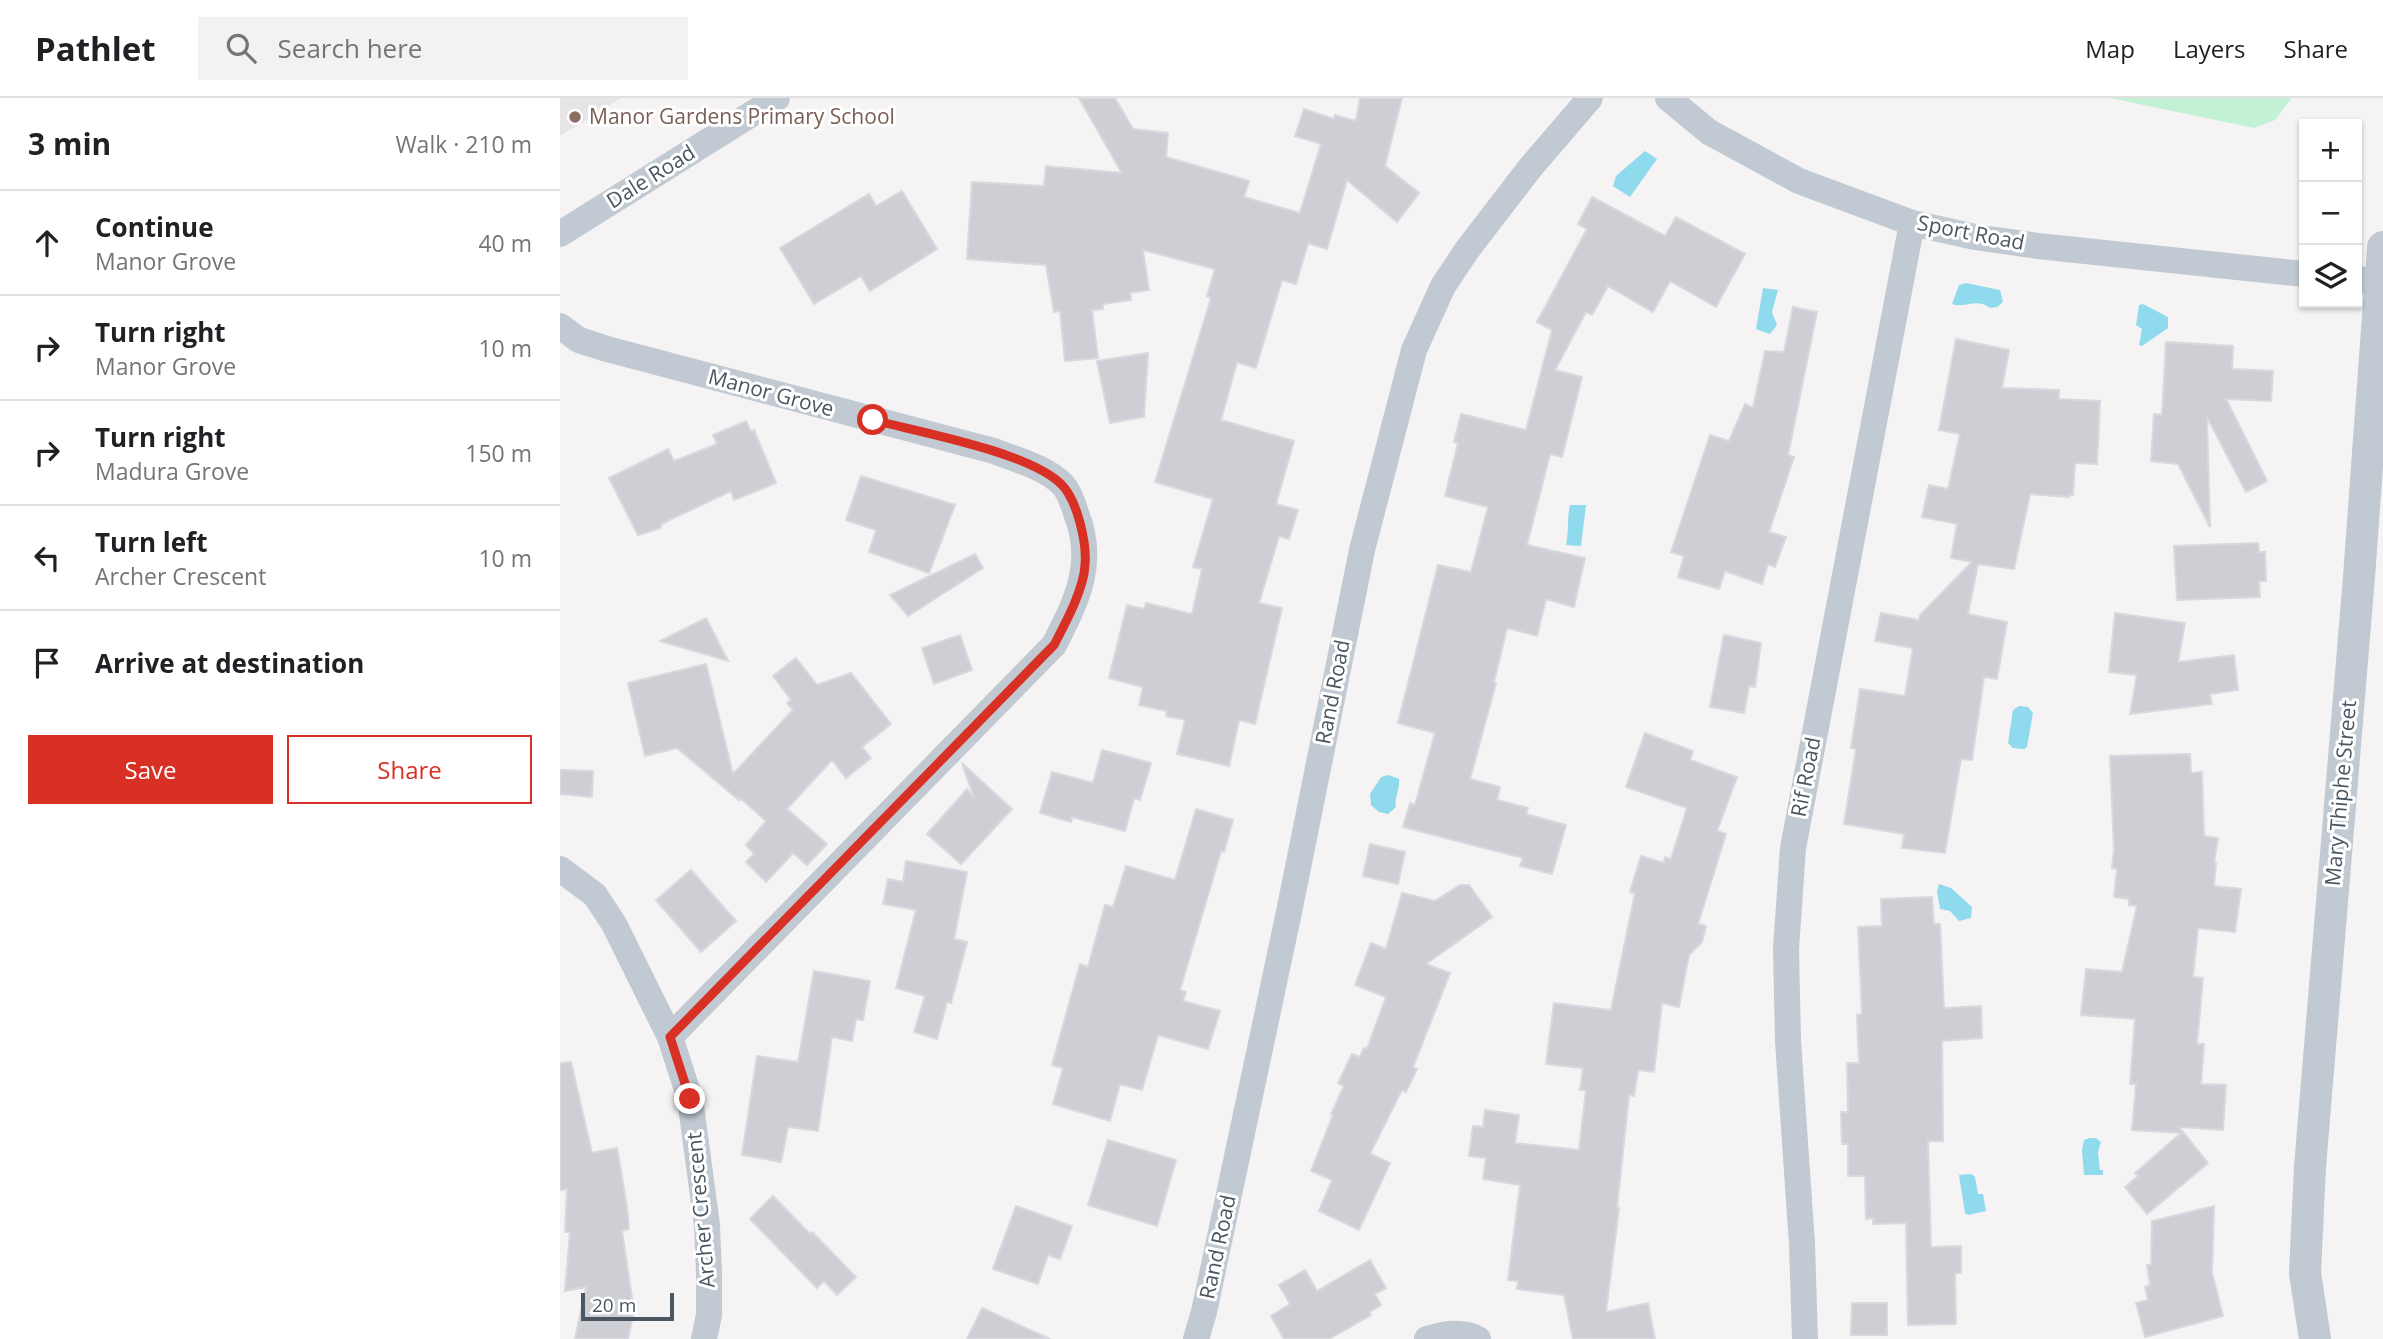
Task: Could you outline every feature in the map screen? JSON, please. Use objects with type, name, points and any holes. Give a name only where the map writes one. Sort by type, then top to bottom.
[{"type":"street","name":"Dale Road","points":[[560,234],[777,98]]},
{"type":"street","name":"Rand Road","points":[[1196,1339],[1207,1299],[1289,912],[1362,550],[1414,350],[1443,286],[1467,250],[1530,168],[1590,98]]},
{"type":"street","name":"Sport Road","points":[[1668,98],[1709,132],[1799,181],[1912,223],[1975,237],[2038,246],[2299,273]]},
{"type":"street","name":"Rif Road","points":[[1804,1339],[1802,1244],[1788,1028],[1786,949],[1793,848],[1912,223]]},
{"type":"street","name":"Mary Thiphe Street","points":[[2315,1339],[2305,1273],[2310,1167],[2359,577],[2368,281],[2383,247]]},
{"type":"street","name":"Manor Grove","points":[[560,326],[579,340],[607,349],[994,452],[1035,467],[1063,486],[1080,523],[1086,566],[1073,608],[1054,645],[670,1037]]},
{"type":"street","name":"Archer Crescent","points":[[560,869],[595,895],[614,924],[670,1037],[690,1099],[707,1225],[709,1315],[704,1339]]},
{"type":"street","points":[[1427,1339],[1468,1333],[1478,1339]]},
{"type":"shaded area","name":"Manor Gardens Primary School","points":[[560,98],[621,98],[560,136]]},
{"type":"green space","points":[[2110,98],[2292,98],[2275,120],[2254,128]]},
{"type":"water","points":[[1645,151],[1657,159],[1630,197],[1613,186],[1616,176]]},
{"type":"water","points":[[1966,283],[2000,290],[2003,302],[1990,308],[1980,303],[1952,304],[1959,285]]},
{"type":"water","points":[[1763,288],[1778,290],[1772,312],[1777,325],[1770,334],[1756,329]]},
{"type":"water","points":[[2143,304],[2168,317],[2168,328],[2142,346],[2139,345],[2142,329],[2136,325],[2139,305]]},
{"type":"water","points":[[1570,505],[1586,505],[1581,546],[1566,545]]},
{"type":"water","points":[[2019,706],[2028,707],[2033,713],[2027,747],[2024,749],[2013,748],[2008,743],[2013,710]]},
{"type":"water","points":[[1389,775],[1399,779],[1399,783],[1396,807],[1388,814],[1379,812],[1371,805],[1370,794],[1381,777]]},
{"type":"water","points":[[1939,884],[1951,888],[1972,907],[1971,918],[1959,921],[1950,911],[1940,909],[1937,891]]},
{"type":"water","points":[[2090,1138],[2101,1142],[2098,1152],[2103,1175],[2084,1175],[2082,1150],[2084,1140]]},
{"type":"water","points":[[1971,1174],[1975,1177],[1978,1194],[1983,1194],[1986,1211],[1968,1215],[1965,1213],[1959,1175]]},
{"type":"building","points":[[1079,98],[1115,98],[1133,129],[1168,133],[1166,157],[1249,181],[1244,197],[1300,213],[1321,144],[1295,136],[1304,109],[1334,119],[1335,115],[1356,121],[1360,98],[1402,98],[1385,166],[1419,193],[1397,222],[1347,180],[1327,249],[1308,243],[1296,284],[1282,280],[1256,368],[1237,362],[1221,420],[1294,441],[1276,504],[1298,510],[1289,539],[1279,536],[1259,603],[1282,608],[1255,724],[1239,720],[1229,766],[1177,754],[1185,720],[1166,716],[1167,711],[1139,705],[1143,687],[1109,678],[1127,605],[1144,609],[1146,603],[1192,614],[1202,569],[1193,567],[1213,499],[1155,482],[1211,298],[1207,296],[1215,269],[1143,250],[1149,290],[1130,293],[1131,300],[1103,304],[1103,309],[1092,310],[1098,358],[1065,361],[1060,311],[1054,312],[1046,265],[967,259],[972,182],[1044,186],[1046,166],[1122,173]]},
{"type":"building","points":[[902,191],[937,249],[870,291],[861,276],[814,304],[780,248],[869,194],[876,206]]},
{"type":"building","points":[[1592,197],[1665,236],[1676,217],[1745,254],[1716,307],[1670,281],[1653,312],[1608,286],[1592,315],[1586,312],[1555,370],[1582,377],[1562,457],[1550,454],[1527,545],[1585,558],[1574,607],[1546,599],[1537,636],[1507,628],[1494,682],[1496,683],[1470,779],[1500,787],[1497,800],[1528,808],[1526,814],[1566,825],[1552,874],[1520,866],[1523,858],[1403,827],[1410,803],[1415,805],[1435,733],[1398,723],[1438,565],[1471,572],[1488,507],[1445,496],[1458,443],[1454,442],[1461,414],[1526,430],[1552,330],[1537,322],[1587,229],[1578,224]]},
{"type":"building","points":[[1793,307],[1817,312],[1788,455],[1794,457],[1769,532],[1786,537],[1775,567],[1768,564],[1762,584],[1725,571],[1719,589],[1678,577],[1684,556],[1671,552],[1710,435],[1729,441],[1745,404],[1753,408],[1765,351],[1784,352]]},
{"type":"building","points":[[1956,339],[2009,350],[2002,388],[2059,390],[2059,399],[2100,401],[2097,464],[2075,463],[2073,495],[2069,497],[2030,494],[2014,569],[1978,564],[1968,614],[2007,622],[1997,679],[1984,677],[1972,760],[1961,759],[1945,853],[1902,848],[1904,834],[1844,824],[1856,749],[1851,748],[1860,689],[1905,696],[1913,648],[1875,641],[1881,613],[1919,620],[1920,615],[1972,562],[1951,558],[1957,524],[1922,517],[1929,485],[1948,489],[1960,434],[1939,430]]},
{"type":"building","points":[[2166,342],[2233,346],[2232,369],[2273,371],[2271,401],[2226,399],[2267,481],[2246,492],[2207,417],[2210,527],[2178,464],[2151,461],[2154,414],[2162,415]]},
{"type":"building","points":[[1148,353],[1144,417],[1110,423],[1097,361]]},
{"type":"building","points":[[746,421],[751,432],[754,430],[776,483],[734,500],[731,491],[661,524],[661,528],[638,535],[609,478],[668,449],[674,461],[717,444],[713,435]]},
{"type":"building","points":[[861,476],[955,505],[929,573],[869,552],[876,530],[846,520]]},
{"type":"building","points":[[2258,543],[2259,552],[2265,552],[2266,581],[2259,581],[2260,597],[2177,600],[2174,546]]},
{"type":"building","points":[[975,554],[983,568],[908,616],[890,595]]},
{"type":"building","points":[[2115,613],[2185,623],[2178,662],[2234,655],[2238,690],[2210,694],[2212,704],[2130,714],[2137,675],[2109,672]]},
{"type":"building","points":[[706,618],[728,661],[660,641]]},
{"type":"building","points":[[960,635],[972,670],[934,684],[922,648]]},
{"type":"building","points":[[1724,635],[1761,643],[1755,687],[1749,686],[1744,713],[1710,707]]},
{"type":"building","points":[[796,658],[817,685],[851,673],[891,724],[862,747],[871,758],[846,778],[832,760],[787,809],[827,844],[807,865],[793,853],[766,882],[746,862],[754,854],[746,845],[766,821],[677,748],[645,756],[628,683],[706,664],[733,774],[793,710],[787,703],[791,700],[773,676]]},
{"type":"building","points":[[1645,733],[1693,751],[1690,760],[1737,777],[1717,831],[1726,834],[1698,924],[1706,926],[1702,942],[1689,955],[1679,1007],[1662,1003],[1654,1072],[1638,1070],[1634,1096],[1629,1095],[1606,1312],[1648,1303],[1655,1339],[1573,1339],[1564,1295],[1517,1289],[1518,1281],[1508,1280],[1520,1185],[1483,1179],[1486,1158],[1469,1156],[1473,1126],[1483,1127],[1485,1110],[1519,1115],[1515,1143],[1579,1150],[1586,1090],[1580,1090],[1583,1068],[1546,1064],[1554,1003],[1611,1010],[1635,893],[1630,892],[1641,856],[1664,863],[1665,857],[1671,859],[1687,808],[1626,787]]},
{"type":"building","points":[[1102,750],[1151,763],[1140,800],[1134,798],[1125,831],[1072,817],[1071,822],[1040,813],[1052,772],[1093,783]]},
{"type":"building","points":[[2190,754],[2191,773],[2202,772],[2204,836],[2218,838],[2214,886],[2241,889],[2235,932],[2198,928],[2193,977],[2203,978],[2197,1044],[2204,1044],[2201,1084],[2226,1085],[2223,1130],[2179,1127],[2208,1163],[2147,1214],[2125,1187],[2138,1176],[2135,1173],[2181,1133],[2132,1130],[2136,1084],[2130,1084],[2135,1019],[2081,1015],[2086,969],[2122,972],[2137,906],[2129,905],[2129,899],[2114,897],[2117,869],[2112,868],[2114,850],[2110,756]]},
{"type":"building","points":[[962,763],[1012,809],[961,864],[927,834],[967,789],[974,798]]},
{"type":"building","points":[[560,770],[593,771],[592,797],[560,794]]},
{"type":"building","points":[[1196,809],[1233,820],[1224,852],[1221,851],[1180,990],[1186,992],[1183,1001],[1220,1011],[1208,1049],[1158,1035],[1142,1090],[1120,1084],[1110,1121],[1053,1104],[1063,1068],[1052,1065],[1080,964],[1088,967],[1105,905],[1113,907],[1126,866],[1175,880]]},
{"type":"building","points":[[1370,844],[1405,852],[1398,884],[1363,876]]},
{"type":"building","points":[[906,861],[967,872],[954,939],[967,942],[951,1003],[947,1002],[937,1039],[914,1032],[925,996],[896,988],[916,910],[883,904],[888,879],[903,882]]},
{"type":"building","points":[[691,870],[736,921],[701,952],[656,900]]},
{"type":"building","points":[[1460,885],[1469,885],[1492,917],[1426,964],[1450,973],[1413,1067],[1417,1069],[1406,1092],[1402,1090],[1370,1154],[1390,1163],[1359,1230],[1319,1211],[1332,1180],[1311,1171],[1344,1086],[1338,1083],[1352,1054],[1360,1057],[1364,1048],[1367,1049],[1386,997],[1355,985],[1371,943],[1386,949],[1402,893],[1435,901]]},
{"type":"building","points":[[1932,897],[1934,924],[1940,924],[1944,1008],[1981,1006],[1982,1038],[1942,1041],[1943,1141],[1928,1141],[1931,1247],[1961,1246],[1961,1273],[1955,1273],[1956,1324],[1908,1325],[1906,1223],[1873,1224],[1873,1218],[1866,1219],[1865,1176],[1848,1176],[1848,1144],[1842,1144],[1841,1112],[1848,1112],[1847,1063],[1859,1063],[1857,1015],[1862,1014],[1858,927],[1882,926],[1881,899]]},
{"type":"building","points":[[814,971],[870,981],[863,1020],[856,1019],[852,1041],[832,1037],[818,1131],[788,1127],[781,1162],[742,1155],[757,1056],[798,1062]]},
{"type":"building","points":[[571,1062],[592,1153],[617,1148],[627,1207],[629,1229],[622,1231],[634,1311],[628,1339],[575,1339],[586,1287],[565,1291],[570,1232],[565,1232],[567,1189],[560,1190],[560,1063]]},
{"type":"building","points":[[1108,1140],[1176,1160],[1157,1226],[1088,1205]]},
{"type":"building","points":[[773,1196],[856,1277],[837,1295],[824,1281],[817,1288],[750,1219]]},
{"type":"building","points":[[1016,1206],[1072,1226],[1060,1259],[1048,1255],[1038,1284],[993,1269]]},
{"type":"building","points":[[2214,1206],[2212,1273],[2223,1316],[2145,1337],[2136,1303],[2148,1300],[2145,1287],[2150,1285],[2147,1265],[2151,1265],[2152,1221]]},
{"type":"building","points":[[1370,1260],[1386,1288],[1375,1294],[1381,1305],[1370,1312],[1371,1315],[1329,1339],[1284,1339],[1271,1316],[1290,1304],[1279,1285],[1305,1270],[1317,1291]]},
{"type":"building","points":[[1852,1303],[1887,1303],[1887,1335],[1851,1335]]},
{"type":"building","points":[[982,1308],[1050,1339],[967,1339]]},
{"type":"place","name":"Manor Gardens Primary School","points":[[575,117]]},
{"type":"route","points":[[690,1099],[670,1037],[1054,645],[1073,608],[1086,566],[1080,523],[1072,502],[1063,486],[1051,476],[994,452],[873,420]]}]
